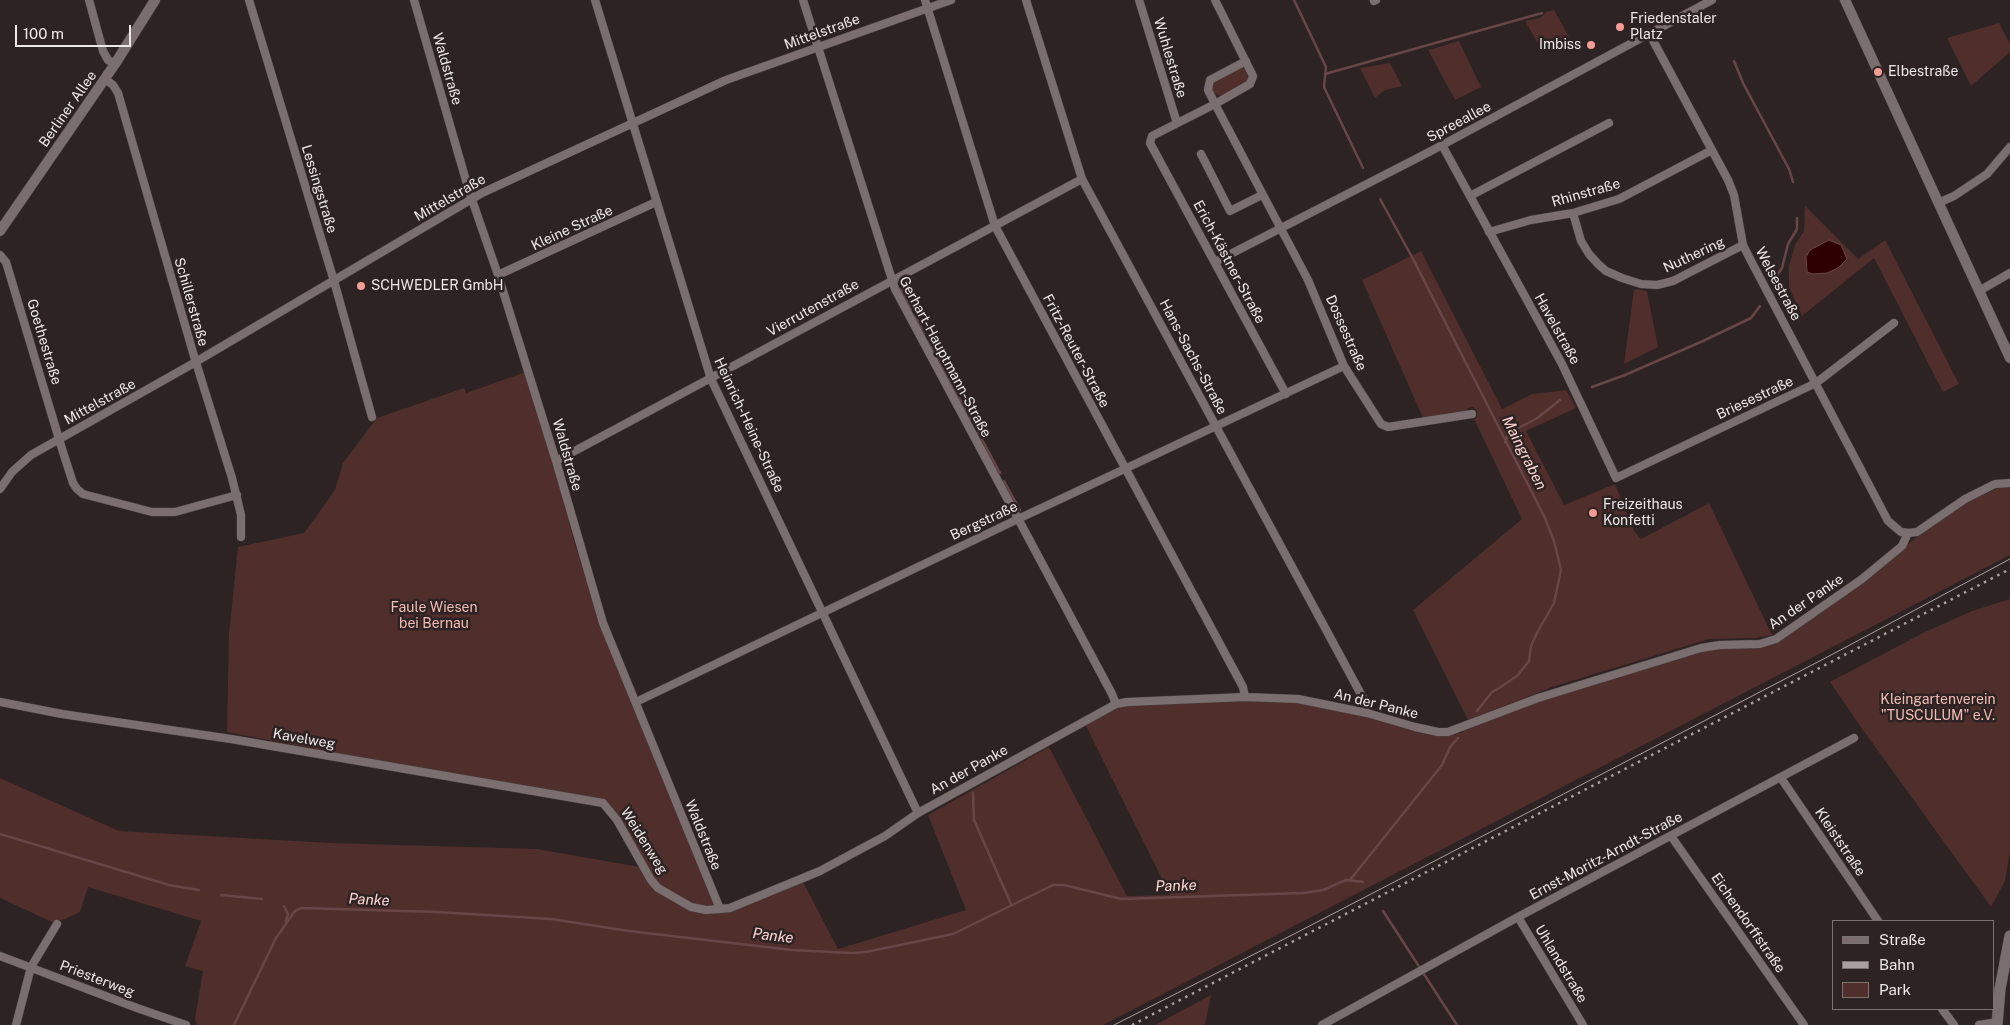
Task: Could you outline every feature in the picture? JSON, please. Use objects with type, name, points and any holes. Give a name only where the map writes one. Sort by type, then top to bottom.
[{"type":"main road","points":[[1997,1023],[2000,989],[2010,936]]},
{"type":"street","points":[[89,0],[103,51],[108,60],[115,64]]},
{"type":"street","name":"Berliner Allee","points":[[0,230],[105,79],[155,0]]},
{"type":"street","name":"Lessingstraße","points":[[250,0],[334,281],[372,417]]},
{"type":"street","name":"Waldstraße","points":[[414,0],[472,199],[498,275],[556,461],[603,623],[720,909]]},
{"type":"street","name":"Heinrich-Heine-Straße","points":[[595,0],[711,379],[918,813]]},
{"type":"street","name":"Gerhart-Hauptmann-Straße","points":[[803,0],[891,280],[1116,704]]},
{"type":"street","name":"Fritz-Reuter-Straße","points":[[925,0],[995,226],[1243,688],[1245,697]]},
{"type":"street","name":"Mittelstraße","points":[[0,489],[20,463],[59,438],[92,422],[196,362],[472,199],[726,80],[951,0]]},
{"type":"street","name":"Hans-Sachs-Straße","points":[[1026,0],[1082,179],[1368,707],[1367,713]]},
{"type":"street","name":"Wuhlestraße","points":[[1139,0],[1177,123]]},
{"type":"street","points":[[1177,123],[1215,104],[1252,82],[1252,74],[1215,0]]},
{"type":"street","name":"Spreeallee","points":[[1215,262],[1442,145],[1711,0]]},
{"type":"street","points":[[1845,0],[2010,358]]},
{"type":"street","name":"Welsestraße","points":[[1649,33],[1734,195],[1743,245],[1885,515],[1897,529],[1908,533]]},
{"type":"street","name":"Dossestraße","points":[[1246,61],[1210,80],[1208,90],[1308,280],[1344,366],[1381,424],[1388,427],[1472,414]]},
{"type":"street","name":"Schillerstraße","points":[[105,79],[113,85],[118,93],[196,362],[237,495],[241,515],[241,537]]},
{"type":"street","points":[[1470,196],[1609,122]]},
{"type":"street","name":"Erich-Kästner-Straße","points":[[1177,123],[1152,136],[1150,143],[1286,394]]},
{"type":"street","name":"Havelstraße","points":[[1442,145],[1562,364],[1616,478]]},
{"type":"street","points":[[1938,203],[1954,196],[1987,174],[2010,146]]},
{"type":"street","name":"Rhinstraße","points":[[1489,232],[1530,220],[1573,213],[1619,199],[1712,150]]},
{"type":"street","points":[[1201,154],[1230,211],[1262,195]]},
{"type":"street","name":"Vierrutenstraße","points":[[556,461],[1082,179]]},
{"type":"street","name":"Kleine Straße","points":[[498,275],[656,202]]},
{"type":"street","name":"Nuthering","points":[[1573,213],[1577,230],[1589,254],[1606,271],[1631,282],[1657,285],[1673,281],[1743,245]]},
{"type":"street","name":"Goethestraße","points":[[0,255],[6,262],[73,483],[84,494],[123,506],[152,512],[175,512],[237,495]]},
{"type":"street","points":[[1979,290],[2010,273]]},
{"type":"street","name":"Briesestraße","points":[[1616,478],[1816,383],[1894,324]]},
{"type":"street","name":"Bergstraße","points":[[636,702],[1018,519],[1344,366]]},
{"type":"street","name":"An der Panke","points":[[720,909],[730,908],[820,871],[885,836],[918,813],[1116,704],[1245,697],[1298,699],[1367,713],[1415,727],[1448,732],[1538,698],[1701,648],[1720,644],[1760,644],[1776,639],[1862,579],[1902,546],[1908,533],[1917,532],[1951,508],[1984,489],[1995,484],[2010,483]]},
{"type":"street","name":"Kavelweg","points":[[0,702],[62,714],[231,739],[603,803]]},
{"type":"street","name":"Ernst-Moritz-Arndt-Straße","points":[[1322,1025],[1518,917],[1854,738]]},
{"type":"street","name":"Kleiststraße","points":[[1781,778],[1877,920]]},
{"type":"street","name":"Weidenweg","points":[[603,803],[617,820],[651,880],[658,888],[691,906],[706,910],[720,909]]},
{"type":"street","name":"Eichendorffstraße","points":[[1671,836],[1804,1025]]},
{"type":"street","name":"Uhlandstraße","points":[[1518,917],[1583,1025]]},
{"type":"street","points":[[16,1025],[31,967],[57,924]]},
{"type":"street","name":"Priesterweg","points":[[0,956],[186,1025]]},
{"type":"street","points":[[1943,1010],[1954,1025]]},
{"type":"street","points":[[1979,1025],[1997,1023]]},
{"type":"green space","points":[[1554,10],[1569,37],[1543,52],[1525,21],[1540,18],[1546,12]]},
{"type":"green space","points":[[1999,23],[2010,44],[2010,52],[1971,86],[1947,38]]},
{"type":"green space","points":[[1459,41],[1481,87],[1455,100],[1428,50]]},
{"type":"green space","points":[[1390,63],[1402,86],[1385,90],[1375,98],[1360,68]]},
{"type":"green space","points":[[1238,68],[1244,68],[1247,71],[1247,81],[1242,86],[1223,96],[1214,94],[1212,91],[1213,82]]},
{"type":"green space","points":[[1805,206],[1858,259],[1885,240],[1959,384],[1943,392],[1874,258],[1802,316],[1789,287],[1789,266],[1795,245],[1804,231]]},
{"type":"green space","points":[[1421,251],[1502,409],[1532,394],[1566,390],[1576,408],[1526,431],[1564,505],[1615,484],[1634,531],[1641,539],[1709,503],[1772,635],[1756,638],[1709,639],[1552,687],[1468,720],[1413,610],[1522,519],[1474,419],[1477,417],[1477,411],[1473,407],[1468,408],[1463,413],[1423,418],[1362,280]]},
{"type":"green space","points":[[1634,289],[1647,291],[1658,347],[1624,364]]},
{"type":"green space","name":"Faule Wiesen bei Bernau","points":[[526,372],[554,462],[573,538],[600,624],[712,898],[715,912],[803,882],[838,949],[966,910],[928,815],[1049,747],[1127,896],[1170,895],[1085,724],[1109,710],[1123,706],[1249,699],[1296,702],[1357,714],[1438,734],[1462,733],[1538,701],[1698,652],[1722,647],[1771,645],[1783,639],[1966,502],[2001,487],[2010,487],[2010,555],[1103,1025],[197,1025],[195,1018],[203,971],[185,966],[201,921],[88,887],[80,912],[65,919],[52,922],[0,898],[0,778],[119,831],[331,843],[537,849],[640,867],[646,865],[619,816],[605,802],[423,770],[227,732],[229,633],[238,547],[304,533],[335,490],[343,463],[377,418],[464,388],[466,393]]},
{"type":"green space","name":"Kleingartenverein \"TUSCULUM\" e.V.","points":[[2010,599],[2010,851],[2005,881],[1991,907],[1830,682],[1923,633],[1972,611]]},
{"type":"green space","points":[[1211,995],[1205,1025],[1155,1025]]},
{"type":"shaded area","points":[[1829,240],[1841,245],[1847,259],[1838,268],[1827,273],[1813,274],[1807,272],[1806,257],[1810,250]]},
{"type":"waterway","name":"Maingraben","points":[[1294,0],[1326,67],[1324,87],[1363,168]]},
{"type":"waterway","points":[[1325,74],[1542,13]]},
{"type":"waterway","points":[[1734,61],[1743,83],[1789,169],[1793,182]]},
{"type":"waterway","name":"Maingraben","points":[[1380,199],[1412,257],[1544,516],[1554,541],[1561,570],[1554,603],[1531,646],[1529,661],[1518,675],[1492,692],[1477,711]]},
{"type":"waterway","points":[[1776,277],[1782,268],[1788,244],[1797,229],[1797,218]]},
{"type":"waterway","points":[[901,289],[911,309]]},
{"type":"waterway","points":[[1592,387],[1625,375],[1751,318],[1760,306]]},
{"type":"waterway","points":[[916,317],[924,334]]},
{"type":"waterway","points":[[928,341],[935,354]]},
{"type":"waterway","points":[[936,356],[971,420]]},
{"type":"waterway","points":[[1505,442],[1508,435],[1536,419],[1560,400]]},
{"type":"waterway","points":[[978,432],[1000,473]]},
{"type":"waterway","points":[[1004,481],[1020,510]]},
{"type":"waterway","name":"Maingraben","points":[[1350,880],[1442,765],[1450,747],[1458,738]]},
{"type":"waterway","points":[[973,793],[974,820],[1011,904]]},
{"type":"waterway","points":[[0,834],[169,885],[199,890]]},
{"type":"waterway","name":"Panke","points":[[234,1025],[276,938],[295,911],[302,908],[437,912],[551,919],[629,931],[792,950],[851,953],[866,952],[953,934],[1053,885],[1064,885],[1121,899],[1303,893],[1323,890],[1346,880],[1363,882]]},
{"type":"waterway","points":[[221,895],[262,899]]},
{"type":"waterway","points":[[284,906],[288,914],[286,921]]},
{"type":"waterway","name":"Panke","points":[[1383,911],[1457,1025]]},
{"type":"tram line","points":[[1114,1025],[1294,934],[1833,654],[2010,559]]},
{"type":"railway","points":[[1132,1025],[2010,569]]},
{"type":"place","name":"Friedenstaler Platz","points":[[1620,27]]},
{"type":"place","name":"Imbiss","points":[[1591,45]]},
{"type":"place","name":"Elbestraße","points":[[1878,72]]},
{"type":"place","name":"SCHWEDLER GmbH","points":[[361,286]]},
{"type":"place","name":"Freizeithaus Konfetti","points":[[1593,513]]}]
